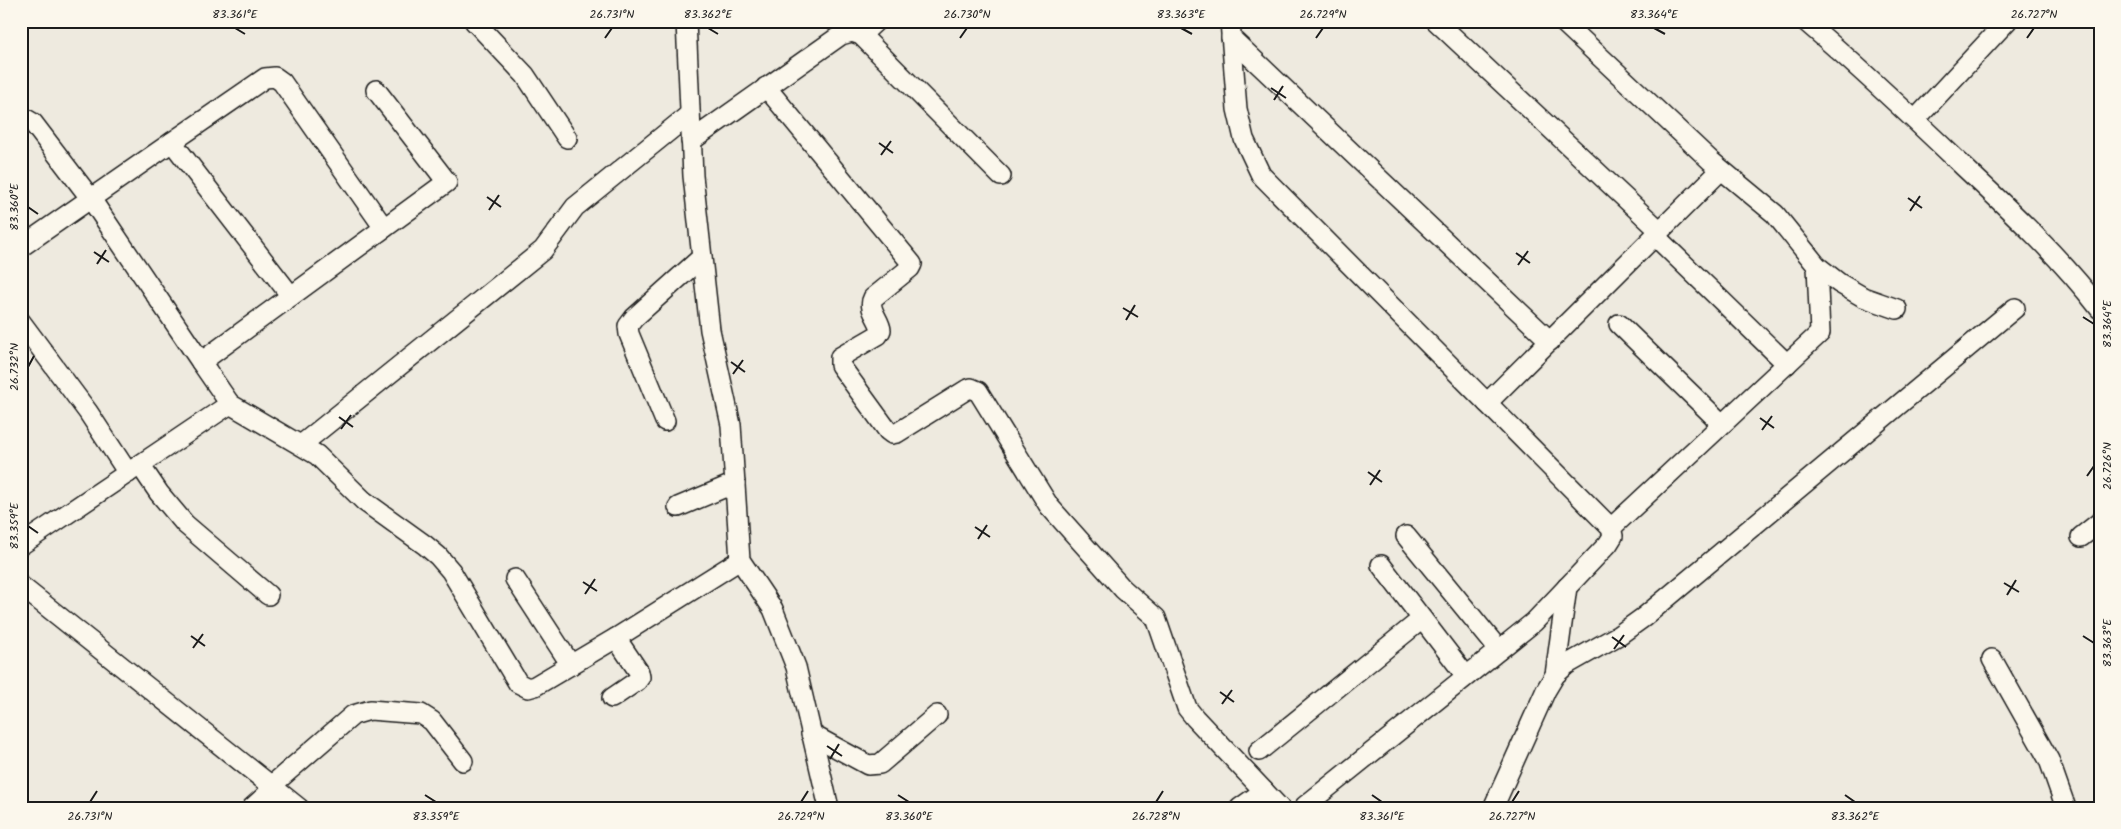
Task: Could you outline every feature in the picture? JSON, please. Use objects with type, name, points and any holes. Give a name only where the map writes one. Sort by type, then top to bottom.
[{"type":"street","points":[[474,21],[525,74],[567,138]]},
{"type":"street","points":[[686,21],[693,176],[710,330],[731,425],[740,560],[773,609],[796,667],[829,808]]},
{"type":"street","points":[[861,35],[876,21]]},
{"type":"street","points":[[1436,21],[1657,234],[1787,364]]},
{"type":"street","points":[[1562,21],[1721,170],[1775,214],[1817,266],[1839,283],[1863,296],[1897,309]]},
{"type":"street","points":[[1805,21],[1863,70],[2000,200],[2073,274],[2100,309]]},
{"type":"street","points":[[1915,120],[2007,21]]},
{"type":"street","points":[[1231,30],[1550,340]]},
{"type":"street","points":[[1231,30],[1237,109],[1244,139],[1261,175],[1611,528],[1613,536],[1608,544],[1534,622],[1304,806]]},
{"type":"street","points":[[691,141],[841,35],[852,32],[861,35],[1001,176]]},
{"type":"street","points":[[21,247],[265,78],[276,77],[282,82],[384,228]]},
{"type":"street","points":[[766,87],[912,264],[910,268],[873,298],[871,302],[881,330],[878,335],[840,357],[840,365],[892,434],[898,433],[966,390],[971,388],[978,391],[1049,506],[1122,589],[1156,618],[1187,708],[1280,808]]},
{"type":"street","points":[[201,362],[447,182],[376,90]]},
{"type":"street","points":[[301,445],[543,250],[575,207],[690,114]]},
{"type":"street","points":[[21,116],[33,123],[91,199],[230,404],[301,445],[324,461],[372,507],[438,556],[451,571],[518,683],[528,688],[535,686],[616,638],[740,560]]},
{"type":"street","points":[[172,142],[291,296]]},
{"type":"street","points":[[1487,403],[1721,170]]},
{"type":"street","points":[[665,421],[629,334],[628,326],[634,318],[702,257]]},
{"type":"street","points":[[1611,528],[1820,333],[1817,266]]},
{"type":"street","points":[[1493,808],[1546,690],[1555,675],[1566,665],[1619,635],[1644,617],[2015,308]]},
{"type":"street","points":[[21,322],[88,412],[134,469],[185,524],[268,595]]},
{"type":"street","points":[[1619,324],[1722,424]]},
{"type":"street","points":[[21,545],[230,404]]},
{"type":"street","points":[[678,507],[735,483]]},
{"type":"street","points":[[2081,537],[2100,522]]},
{"type":"street","points":[[1406,536],[1499,650]]},
{"type":"street","points":[[1381,565],[1466,676]]},
{"type":"street","points":[[515,579],[571,665]]},
{"type":"street","points":[[21,586],[299,808]]},
{"type":"street","points":[[1555,675],[1567,587]]},
{"type":"street","points":[[1259,751],[1422,619]]},
{"type":"street","points":[[612,698],[640,677],[639,672],[616,638]]},
{"type":"street","points":[[1992,659],[2049,760],[2066,808]]},
{"type":"street","points":[[252,808],[272,787],[353,715],[360,711],[370,710],[426,716],[463,761]]},
{"type":"street","points":[[811,734],[868,765],[874,766],[880,764],[937,715]]},
{"type":"street","points":[[1240,808],[1264,791]]}]
